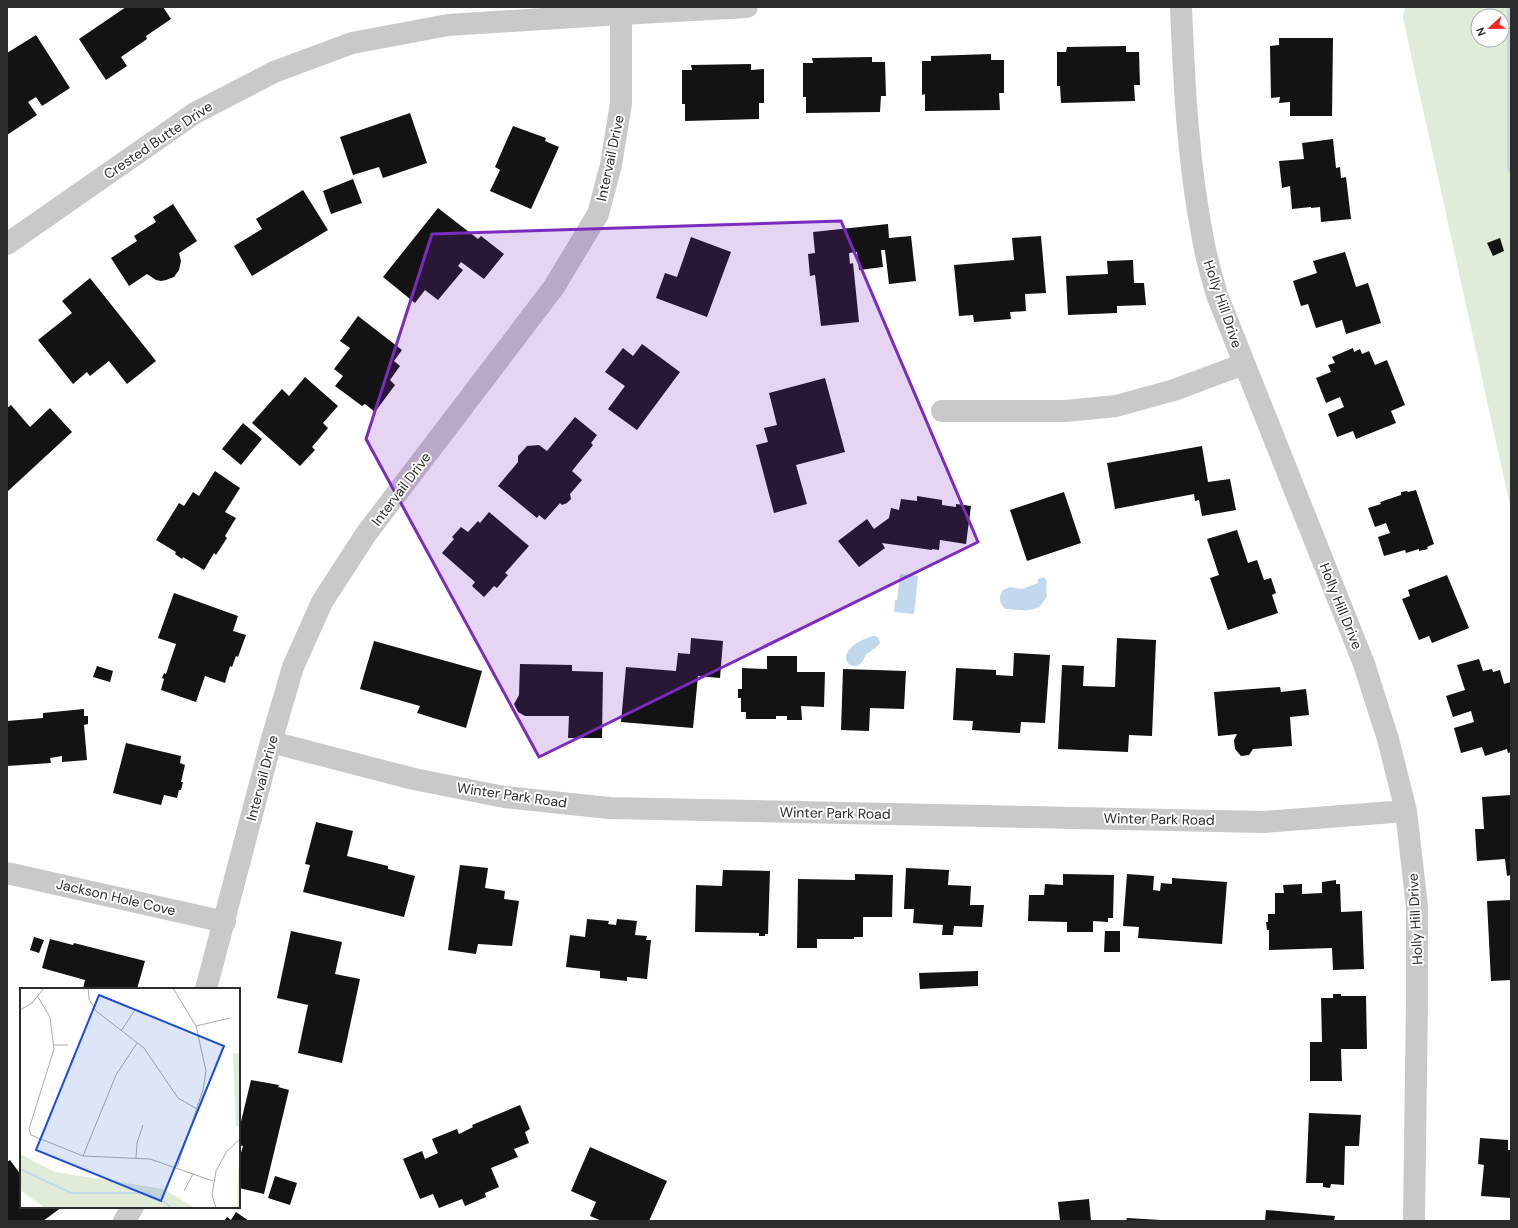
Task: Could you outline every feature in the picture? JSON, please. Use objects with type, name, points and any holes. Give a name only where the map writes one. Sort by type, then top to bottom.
[{"type":"street","name":"Crested Butte Drive","points":[[7,244],[195,113],[274,72],[352,43],[448,25],[747,7]]},
{"type":"street","name":"Holly Hill Drive","points":[[1181,7],[1185,91],[1190,146],[1203,240],[1217,295],[1364,664],[1388,739],[1406,811],[1417,907],[1414,1221]]},
{"type":"street","name":"Intervail Drive","points":[[206,988],[225,922],[271,742],[293,667],[322,602],[366,534],[554,287],[598,214],[611,165],[621,103],[621,14]]},
{"type":"street","points":[[942,411],[1066,411],[1116,406],[1174,390],[1244,364]]},
{"type":"street","name":"Winter Park Road","points":[[271,742],[414,779],[504,797],[609,808],[1264,822],[1406,811]]},
{"type":"street","name":"Jackson Hole Cove","points":[[7,873],[225,922]]},
{"type":"street","points":[[124,1221],[132,1208]]},
{"type":"highlighted area","points":[[841,221],[978,542],[539,757],[366,439],[432,234]]},
{"type":"green space","points":[[1405,7],[1511,7],[1511,510],[1403,18]]},
{"type":"water","points":[[900,574],[918,576],[914,614],[894,612]]},
{"type":"water","points":[[1044,577],[1047,581],[1047,596],[1038,607],[1024,610],[1005,609],[1003,607],[1000,602],[1000,598],[1003,590],[1010,587],[1022,589],[1038,583],[1038,579]]},
{"type":"water","points":[[876,636],[879,639],[879,645],[867,654],[859,665],[853,666],[848,664],[846,656],[849,650],[858,642]]},
{"type":"building","points":[[126,7],[163,7],[171,19],[146,36],[147,39],[121,57],[127,66],[106,80],[79,39]]},
{"type":"building","points":[[36,35],[70,88],[42,106],[36,97],[28,102],[37,115],[7,135],[7,53]]},
{"type":"building","points":[[1279,38],[1333,38],[1332,116],[1290,116],[1290,102],[1279,103],[1280,97],[1271,98],[1270,46],[1279,45]]},
{"type":"building","points":[[1126,46],[1126,52],[1139,52],[1140,85],[1134,85],[1135,101],[1061,103],[1060,86],[1057,86],[1057,52],[1066,52],[1067,47]]},
{"type":"building","points":[[991,54],[991,60],[1004,60],[1004,93],[999,93],[1000,110],[925,111],[925,94],[922,95],[922,61],[931,61],[931,56]]},
{"type":"building","points":[[872,57],[872,62],[885,62],[886,96],[881,96],[880,112],[806,113],[806,97],[803,97],[803,63],[813,63],[812,58]]},
{"type":"building","points":[[751,64],[751,70],[764,69],[764,103],[759,103],[759,119],[685,121],[685,104],[682,104],[682,70],[692,70],[691,65]]},
{"type":"building","points":[[410,113],[427,163],[383,178],[379,167],[353,175],[340,137]]},
{"type":"building","points":[[513,126],[546,138],[545,141],[559,147],[531,209],[490,191],[500,170],[495,167]]},
{"type":"building","points":[[1333,139],[1336,168],[1340,167],[1341,178],[1346,177],[1351,219],[1321,222],[1320,207],[1292,209],[1290,186],[1282,188],[1279,161],[1304,159],[1302,143]]},
{"type":"building","points":[[353,179],[362,203],[331,214],[323,191]]},
{"type":"building","points":[[303,190],[328,230],[252,276],[234,246],[262,229],[256,219]]},
{"type":"building","points":[[173,204],[197,241],[179,253],[181,261],[179,270],[174,277],[161,281],[156,280],[147,274],[129,286],[111,258],[137,241],[134,236],[156,222],[153,217]]},
{"type":"building","points":[[438,208],[478,239],[481,236],[504,254],[484,279],[461,262],[458,266],[463,270],[438,300],[425,290],[415,303],[383,277]]},
{"type":"building","points":[[888,224],[889,238],[911,236],[916,281],[889,284],[885,250],[881,250],[883,267],[859,270],[857,252],[849,253],[850,264],[853,263],[859,322],[821,326],[815,275],[810,276],[808,254],[815,253],[813,232]]},
{"type":"building","points":[[1041,236],[1046,293],[1025,294],[1026,311],[1010,312],[1011,319],[974,322],[973,315],[959,316],[954,265],[1014,260],[1012,238]]},
{"type":"building","points":[[691,237],[731,252],[707,317],[656,298],[665,273],[677,277]]},
{"type":"building","points":[[1500,238],[1504,251],[1493,256],[1487,243]]},
{"type":"building","points":[[1345,252],[1356,287],[1368,283],[1381,323],[1346,334],[1342,320],[1316,328],[1308,304],[1301,306],[1293,281],[1317,273],[1313,261]]},
{"type":"building","points":[[1133,260],[1134,283],[1144,283],[1146,305],[1117,306],[1117,313],[1068,315],[1066,276],[1108,274],[1107,261]]},
{"type":"building","points":[[90,278],[156,361],[127,384],[109,361],[90,376],[87,372],[73,384],[38,340],[72,313],[62,301]]},
{"type":"building","points":[[358,316],[402,350],[394,361],[400,366],[390,380],[395,385],[375,412],[365,404],[362,406],[335,386],[343,376],[334,369],[350,348],[340,341]]},
{"type":"building","points":[[642,344],[680,372],[637,430],[608,409],[625,386],[605,372],[623,348],[633,356]]},
{"type":"building","points":[[1353,348],[1354,352],[1360,349],[1362,354],[1369,351],[1375,365],[1387,360],[1405,405],[1391,411],[1396,423],[1356,439],[1353,431],[1337,437],[1328,414],[1344,407],[1340,397],[1326,403],[1316,378],[1331,372],[1328,365],[1335,363],[1332,357]]},
{"type":"building","points":[[305,377],[338,406],[323,423],[328,428],[312,447],[315,450],[300,466],[252,423],[282,389],[289,396]]},
{"type":"building","points":[[825,378],[845,452],[796,465],[807,504],[774,513],[756,445],[768,442],[764,428],[777,425],[769,393]]},
{"type":"building","points":[[11,405],[30,427],[50,408],[72,432],[7,492],[7,408]]},
{"type":"building","points":[[575,417],[597,435],[591,443],[593,445],[572,471],[582,480],[570,494],[571,499],[567,503],[562,505],[560,503],[545,520],[539,515],[537,518],[498,486],[518,462],[518,456],[527,446],[539,445],[547,451]]},
{"type":"building","points":[[243,423],[262,439],[241,465],[222,449]]},
{"type":"building","points":[[1202,446],[1208,482],[1230,479],[1236,510],[1202,516],[1199,500],[1195,501],[1194,494],[1115,509],[1107,463]]},
{"type":"building","points":[[215,471],[240,488],[225,512],[236,518],[225,536],[227,538],[216,555],[214,553],[204,570],[183,557],[182,559],[175,554],[176,552],[156,540],[179,503],[184,506],[193,492],[199,496]]},
{"type":"building","points":[[1416,490],[1434,544],[1427,547],[1428,549],[1419,551],[1419,549],[1406,553],[1405,550],[1384,556],[1378,537],[1390,533],[1386,523],[1375,527],[1368,508],[1401,495],[1401,492]]},
{"type":"building","points":[[1064,492],[1081,543],[1027,561],[1010,510]]},
{"type":"building","points":[[917,496],[942,500],[942,505],[956,507],[956,504],[971,506],[966,544],[940,540],[939,550],[932,550],[882,543],[885,548],[859,567],[838,541],[867,519],[874,529],[889,518],[891,508],[899,510],[901,499],[917,501]]},
{"type":"building","points":[[489,512],[529,546],[505,573],[508,575],[497,588],[494,586],[484,597],[472,586],[475,582],[442,553],[454,539],[452,537],[461,527],[468,532],[478,521],[480,523]]},
{"type":"building","points":[[1237,530],[1248,563],[1257,560],[1264,580],[1271,578],[1276,593],[1272,595],[1278,613],[1228,630],[1210,578],[1219,575],[1207,539]]},
{"type":"building","points":[[1447,575],[1469,628],[1432,643],[1429,636],[1419,640],[1402,599],[1410,596],[1408,590]]},
{"type":"building","points":[[174,593],[238,616],[233,631],[246,635],[238,657],[236,656],[232,667],[230,666],[225,683],[205,676],[196,702],[161,690],[164,679],[162,678],[164,673],[166,674],[176,644],[158,638]]},
{"type":"building","points":[[691,638],[723,641],[720,678],[698,676],[693,728],[621,722],[626,667],[676,671],[678,653],[690,654]]},
{"type":"building","points":[[1117,638],[1156,640],[1152,736],[1129,735],[1128,752],[1058,749],[1062,665],[1084,666],[1083,686],[1115,687]]},
{"type":"building","points":[[374,641],[482,671],[466,728],[417,713],[420,706],[360,689]]},
{"type":"building","points":[[1014,653],[1050,655],[1045,723],[1021,722],[1020,733],[972,730],[973,721],[953,720],[956,668],[996,670],[996,675],[1013,676]]},
{"type":"building","points":[[767,656],[797,656],[797,672],[825,672],[824,707],[801,706],[802,720],[787,720],[787,716],[776,716],[776,719],[746,719],[746,712],[741,712],[741,698],[738,698],[738,689],[742,689],[742,668],[767,669]]},
{"type":"building","points":[[1479,659],[1483,671],[1492,669],[1493,672],[1500,670],[1504,684],[1511,682],[1511,752],[1508,753],[1507,749],[1485,756],[1482,747],[1461,753],[1454,728],[1474,722],[1471,711],[1453,717],[1446,696],[1465,690],[1457,665]]},
{"type":"building","points":[[520,664],[572,665],[572,671],[603,672],[602,738],[568,738],[569,716],[525,716],[518,712],[514,704],[519,695]]},
{"type":"building","points":[[97,666],[113,671],[110,682],[93,677]]},
{"type":"building","points":[[843,669],[906,671],[904,709],[870,708],[869,731],[841,730]]},
{"type":"building","points":[[1280,687],[1281,692],[1306,689],[1309,715],[1290,717],[1292,746],[1253,749],[1249,755],[1241,756],[1235,749],[1234,740],[1237,734],[1218,736],[1214,692]]},
{"type":"building","points":[[84,709],[84,716],[88,716],[88,724],[84,725],[87,760],[62,762],[62,756],[50,758],[51,763],[7,766],[7,721],[43,718],[43,713]]},
{"type":"building","points":[[126,743],[181,756],[180,763],[185,765],[181,782],[183,782],[177,798],[164,795],[161,805],[113,793]]},
{"type":"building","points":[[1511,795],[1511,875],[1507,876],[1505,859],[1477,861],[1475,829],[1484,829],[1482,797]]},
{"type":"building","points":[[316,822],[353,831],[347,856],[388,866],[388,869],[415,876],[404,917],[303,892],[310,865],[305,864]]},
{"type":"building","points":[[460,865],[488,868],[485,888],[505,891],[504,899],[519,901],[512,946],[478,944],[476,954],[448,950]]},
{"type":"building","points":[[906,868],[949,870],[948,885],[971,886],[970,905],[984,905],[982,927],[954,926],[953,935],[942,935],[943,925],[913,923],[914,909],[904,909]]},
{"type":"building","points":[[723,870],[770,871],[768,934],[765,934],[765,936],[759,936],[759,933],[695,932],[696,885],[722,886]]},
{"type":"building","points":[[855,874],[893,875],[892,917],[863,917],[863,937],[854,937],[854,939],[817,939],[817,948],[797,948],[798,879],[855,880]]},
{"type":"building","points":[[1063,874],[1114,875],[1113,918],[1108,918],[1108,922],[1093,921],[1093,932],[1067,932],[1067,922],[1028,921],[1029,895],[1044,895],[1045,884],[1063,885]]},
{"type":"building","points":[[1127,874],[1154,876],[1153,890],[1160,891],[1161,883],[1172,884],[1172,878],[1227,882],[1222,944],[1138,938],[1139,927],[1123,926]]},
{"type":"building","points":[[1336,880],[1336,884],[1340,884],[1341,912],[1362,911],[1364,969],[1333,970],[1332,948],[1269,950],[1269,930],[1267,930],[1266,922],[1268,922],[1268,914],[1275,914],[1275,893],[1284,893],[1283,885],[1302,884],[1302,894],[1322,893],[1322,882]]},
{"type":"building","points":[[1511,900],[1511,980],[1491,981],[1487,901]]},
{"type":"building","points":[[587,919],[609,921],[608,924],[616,925],[617,919],[637,921],[635,935],[647,936],[646,940],[651,940],[647,979],[627,977],[627,981],[600,978],[600,971],[566,967],[570,935],[585,937]]},
{"type":"building","points":[[291,931],[342,942],[335,974],[360,979],[342,1063],[298,1053],[308,1005],[277,998]]},
{"type":"building","points":[[1105,931],[1120,931],[1120,952],[1104,952]]},
{"type":"building","points":[[34,937],[44,940],[39,953],[30,950]]},
{"type":"building","points":[[50,939],[73,945],[74,943],[145,961],[137,988],[83,988],[85,980],[42,968]]},
{"type":"building","points":[[978,971],[978,986],[920,989],[919,973]]},
{"type":"building","points":[[1333,994],[1341,994],[1341,996],[1366,996],[1367,1049],[1341,1049],[1342,1081],[1310,1081],[1310,1042],[1322,1042],[1321,998],[1333,998]]},
{"type":"building","points":[[251,1080],[279,1085],[278,1087],[289,1090],[264,1194],[240,1188],[240,1156],[243,1146],[240,1145],[240,1126]]},
{"type":"building","points":[[520,1105],[530,1129],[525,1132],[529,1143],[514,1149],[518,1157],[491,1168],[499,1187],[485,1193],[486,1197],[465,1206],[462,1199],[439,1208],[433,1194],[420,1199],[403,1159],[422,1151],[425,1159],[438,1153],[432,1139],[457,1129],[459,1134],[473,1127],[472,1125]]},
{"type":"building","points":[[1309,1113],[1361,1115],[1359,1146],[1345,1146],[1344,1185],[1331,1184],[1330,1188],[1323,1187],[1323,1183],[1306,1183]]},
{"type":"building","points":[[1480,1138],[1508,1140],[1508,1150],[1511,1150],[1511,1198],[1481,1196],[1484,1165],[1478,1164]]},
{"type":"building","points":[[590,1147],[667,1181],[649,1221],[602,1221],[590,1216],[596,1202],[571,1191]]},
{"type":"building","points":[[10,1160],[20,1174],[20,1208],[61,1208],[43,1221],[7,1221],[7,1162]]},
{"type":"building","points":[[275,1176],[297,1183],[290,1205],[268,1198]]},
{"type":"building","points":[[1089,1199],[1091,1221],[1060,1221],[1058,1202]]},
{"type":"building","points":[[1266,1210],[1335,1216],[1334,1221],[1265,1221]]},
{"type":"building","points":[[236,1212],[249,1221],[224,1221],[227,1217],[231,1220]]},
{"type":"building","points":[[1127,1218],[1161,1220],[1161,1221],[1126,1221]]},
{"type":"waterway","points":[[1511,7],[1511,169]]}]
